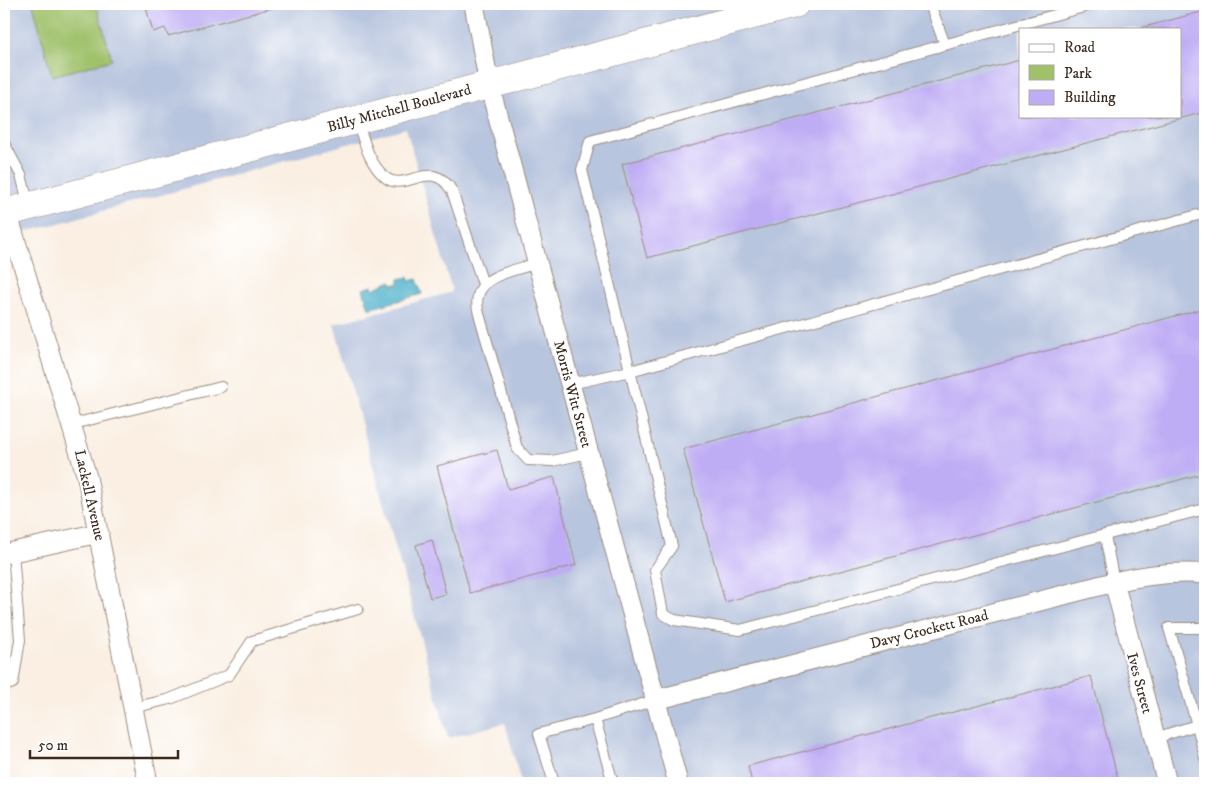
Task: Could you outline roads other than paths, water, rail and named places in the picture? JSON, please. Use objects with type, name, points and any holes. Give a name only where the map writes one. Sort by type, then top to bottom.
[{"type":"main road","name":"Billy Mitchell Boulevard","points":[[13,211],[795,4]]},
{"type":"street","name":"Morris Witt Street","points":[[474,4],[489,84],[678,783]]},
{"type":"street","name":"Lackell Avenue","points":[[13,211],[73,424],[99,534],[148,783]]},
{"type":"street","points":[[8,553],[99,534]]},
{"type":"street","name":"Davy Crockett Road","points":[[655,700],[1114,582],[1150,574],[1186,572],[1205,574]]},
{"type":"street","name":"Ives Street","points":[[1114,582],[1167,783]]},
{"type":"lane","points":[[930,4],[945,44]]},
{"type":"lane","points":[[1096,4],[590,141],[582,170],[672,546],[655,570],[663,614],[674,620],[740,630],[1205,509]]},
{"type":"lane","points":[[357,119],[370,159],[385,178],[396,181],[435,175],[445,179],[452,191],[484,284]]},
{"type":"lane","points":[[4,143],[21,175],[13,211]]},
{"type":"lane","points":[[570,384],[630,371],[1205,213]]},
{"type":"lane","points":[[538,263],[492,278],[484,284],[476,299],[478,310],[517,448],[528,460],[552,461],[588,453]]},
{"type":"lane","points":[[73,424],[222,387]]},
{"type":"lane","points":[[1105,536],[1114,582]]},
{"type":"lane","points":[[4,686],[13,683],[20,640],[8,553]]},
{"type":"lane","points":[[132,708],[170,699],[229,675],[252,641],[358,609]]},
{"type":"lane","points":[[1205,628],[1169,628],[1205,757]]},
{"type":"lane","points":[[554,783],[539,734],[655,700]]},
{"type":"lane","points":[[595,719],[613,783]]},
{"type":"lane","points":[[1155,738],[1197,725]]},
{"type":"water","points":[[408,277],[409,281],[417,279],[422,294],[369,309],[363,289],[372,286],[373,289],[391,281],[393,285],[399,283],[399,279]]}]
